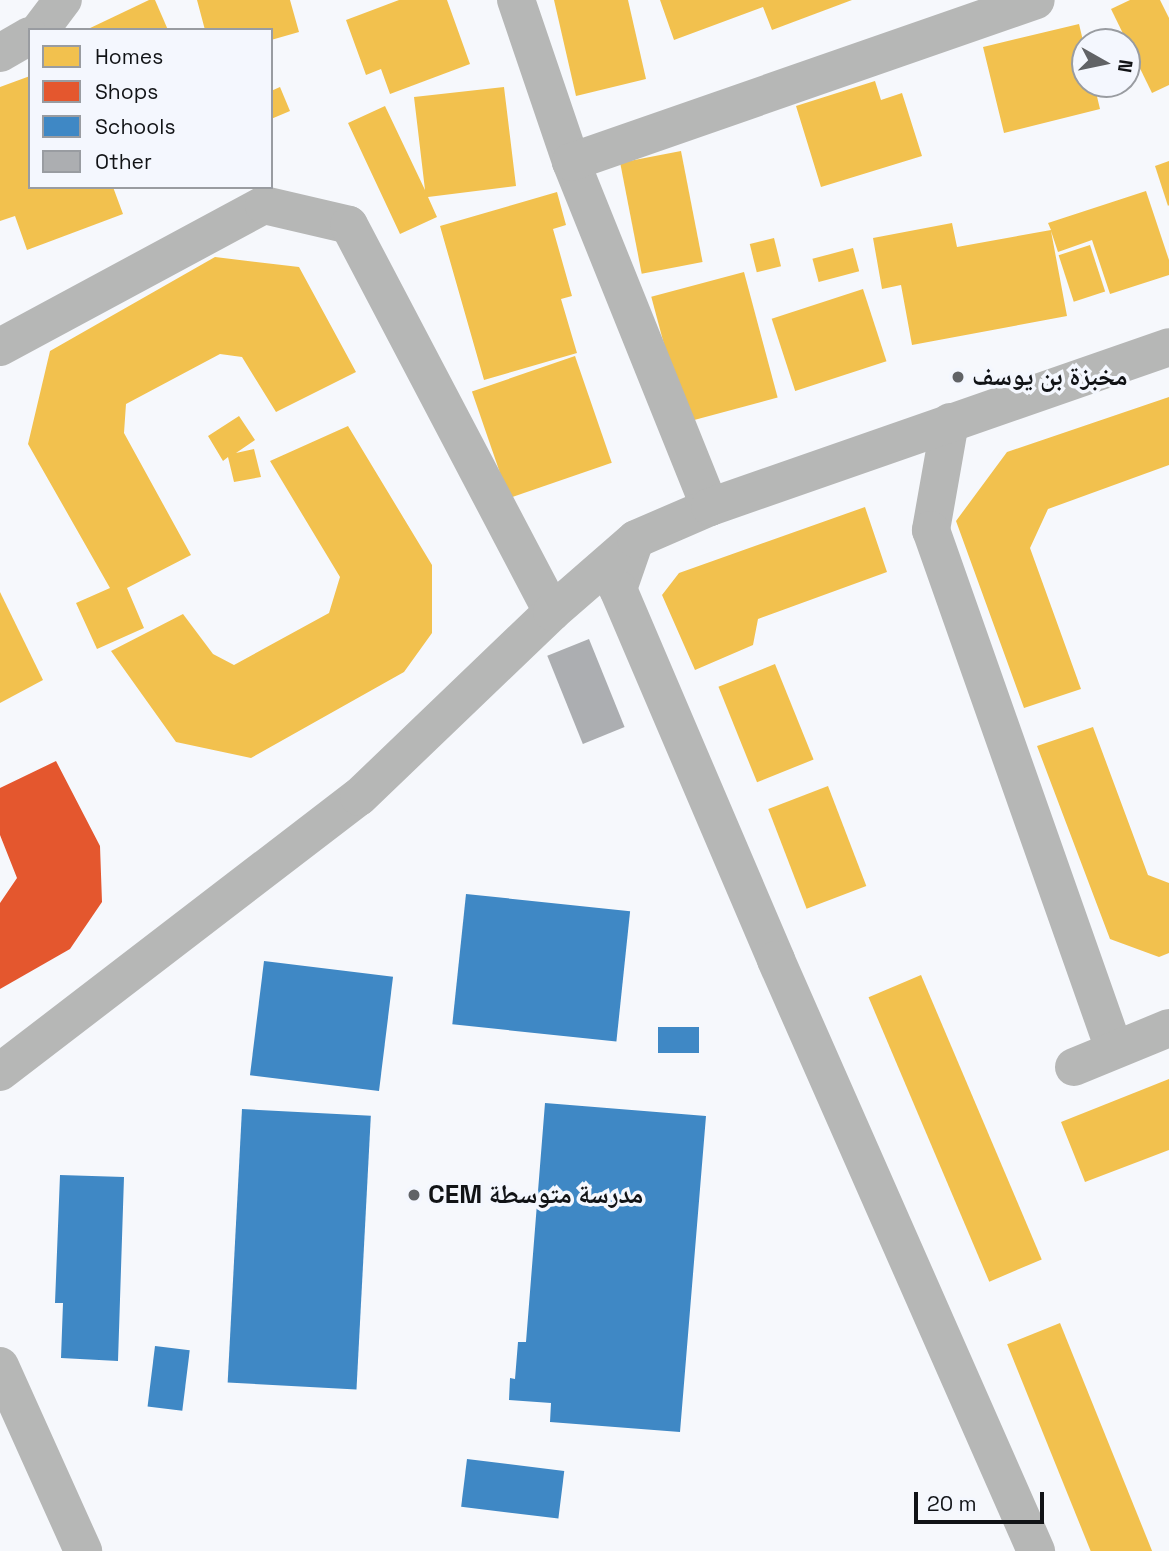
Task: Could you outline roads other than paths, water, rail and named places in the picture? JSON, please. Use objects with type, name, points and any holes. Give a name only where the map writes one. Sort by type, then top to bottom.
[{"type":"street","points":[[42,28],[63,0]]},
{"type":"street","points":[[516,0],[571,162],[710,507]]},
{"type":"street","points":[[571,162],[1036,0]]},
{"type":"street","points":[[0,53],[28,37]]},
{"type":"street","points":[[0,347],[264,205],[349,225],[552,612]]},
{"type":"street","points":[[0,1072],[359,797],[552,612],[636,539],[710,507],[1169,347]]},
{"type":"street","points":[[950,422],[931,530],[1114,1049]]},
{"type":"street","points":[[636,539],[618,589],[776,960],[1036,1551]]},
{"type":"street","points":[[1074,1067],[1169,1028]]},
{"type":"street","points":[[0,1366],[83,1551]]},
{"type":"place","name":"مخبزة بن یوسف","points":[[958,377]]},
{"type":"place","name":"CEM مدرسة متوسطة","points":[[414,1195]]}]
